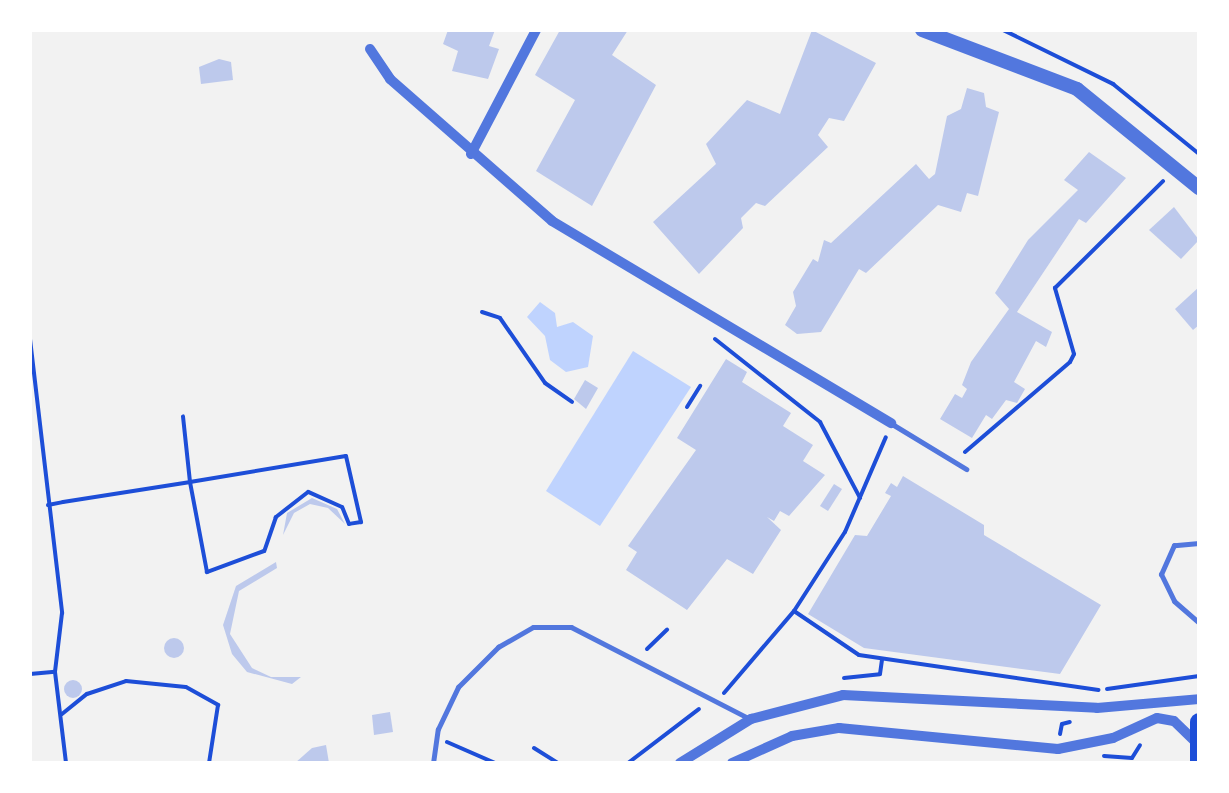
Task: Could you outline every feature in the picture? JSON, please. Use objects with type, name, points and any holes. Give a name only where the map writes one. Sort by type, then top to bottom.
[{"type":"main road","points":[[1199,722],[1199,763]]},
{"type":"street","points":[[471,154],[536,30]]},
{"type":"street","points":[[922,30],[1077,89],[1199,188]]},
{"type":"street","points":[[370,49],[390,79],[471,154],[552,221],[891,423]]},
{"type":"street","points":[[680,763],[751,719],[862,694],[1071,705],[1199,699]]},
{"type":"street","points":[[732,763],[792,736],[840,728],[1058,749],[1087,746],[1157,718],[1174,721],[1196,742]]},
{"type":"lane","points":[[891,423],[966,469]]},
{"type":"lane","points":[[1199,543],[1174,545],[1161,561],[1161,574],[1174,601],[1199,622]]},
{"type":"lane","points":[[433,763],[437,738],[458,686],[498,647],[532,627],[571,628],[751,719]]},
{"type":"path","points":[[1003,30],[1113,84],[1199,154]]},
{"type":"path","points":[[954,462],[1070,362],[1074,354],[1054,288],[1179,168]]},
{"type":"path","points":[[482,312],[500,318],[545,383],[572,402]]},
{"type":"path","points":[[707,332],[820,422],[860,498]]},
{"type":"path","points":[[30,339],[62,613],[56,672],[66,763]]},
{"type":"path","points":[[687,407],[700,386]]},
{"type":"path","points":[[48,505],[190,482],[346,456],[361,522],[349,524],[342,507],[308,492],[276,518],[264,551],[207,572],[190,482],[183,416]]},
{"type":"path","points":[[628,763],[712,702],[794,611],[860,498],[891,423]]},
{"type":"path","points":[[794,611],[859,655],[1100,691]]},
{"type":"path","points":[[647,650],[667,630]]},
{"type":"path","points":[[30,674],[56,672]]},
{"type":"path","points":[[1135,683],[1199,676]]},
{"type":"path","points":[[60,718],[104,686],[143,680],[186,687],[218,705],[209,763]]},
{"type":"path","points":[[1058,749],[1071,705]]},
{"type":"path","points":[[437,738],[495,763]]},
{"type":"path","points":[[534,748],[558,763]]},
{"type":"water","points":[[540,302],[555,313],[557,327],[573,322],[593,336],[588,367],[566,372],[550,360],[545,336],[527,317]]},
{"type":"water","points":[[633,351],[691,387],[600,526],[546,491]]},
{"type":"building","points":[[448,30],[495,30],[489,46],[499,49],[488,79],[452,71],[458,51],[443,44]]},
{"type":"building","points":[[560,30],[628,30],[612,55],[656,85],[592,206],[536,171],[575,100],[535,75]]},
{"type":"building","points":[[812,30],[876,63],[844,121],[829,118],[818,135],[828,147],[765,206],[756,203],[741,218],[743,228],[699,274],[653,222],[716,164],[706,144],[747,100],[780,114]]},
{"type":"building","points":[[219,59],[231,62],[233,80],[201,84],[199,67]]},
{"type":"building","points":[[967,88],[984,93],[986,107],[999,112],[978,196],[967,193],[961,212],[938,205],[866,273],[859,269],[821,332],[797,334],[785,325],[796,306],[793,292],[813,259],[818,262],[824,240],[831,243],[916,164],[929,179],[935,174],[947,116],[961,109]]},
{"type":"building","points":[[1089,152],[1126,178],[1086,223],[1079,219],[1017,312],[1052,332],[1046,347],[1036,341],[1014,382],[1025,389],[1017,403],[1006,400],[992,419],[986,415],[972,438],[940,419],[955,394],[962,398],[967,389],[962,385],[971,362],[1009,309],[995,293],[1028,240],[1078,190],[1064,180]]},
{"type":"building","points":[[1174,207],[1199,240],[1181,259],[1149,230]]},
{"type":"building","points":[[1199,287],[1199,325],[1193,330],[1175,309]]},
{"type":"building","points":[[726,359],[747,372],[742,382],[791,413],[783,426],[813,445],[803,461],[825,475],[789,516],[780,511],[774,521],[767,517],[781,530],[753,574],[727,559],[687,610],[626,570],[637,552],[628,546],[696,450],[677,438]]},
{"type":"building","points":[[585,380],[598,388],[586,409],[574,399]]},
{"type":"building","points":[[903,476],[984,525],[984,535],[1101,605],[1060,674],[864,648],[808,614],[855,535],[867,536],[891,496],[885,493],[891,483],[897,487]]},
{"type":"building","points":[[834,484],[842,489],[828,511],[820,506]]},
{"type":"building","points":[[312,498],[337,509],[345,524],[328,508],[310,504],[294,513],[283,535],[287,513]]},
{"type":"building","points":[[276,562],[277,568],[239,591],[230,634],[252,668],[271,677],[301,677],[292,684],[247,672],[232,654],[223,625],[236,586]]},
{"type":"building","points":[[174,638],[184,648],[174,658],[164,648]]},
{"type":"building","points":[[73,680],[82,689],[73,698],[64,689]]},
{"type":"building","points":[[390,712],[393,732],[374,735],[372,715]]},
{"type":"building","points":[[326,745],[329,763],[295,763],[312,748]]}]
